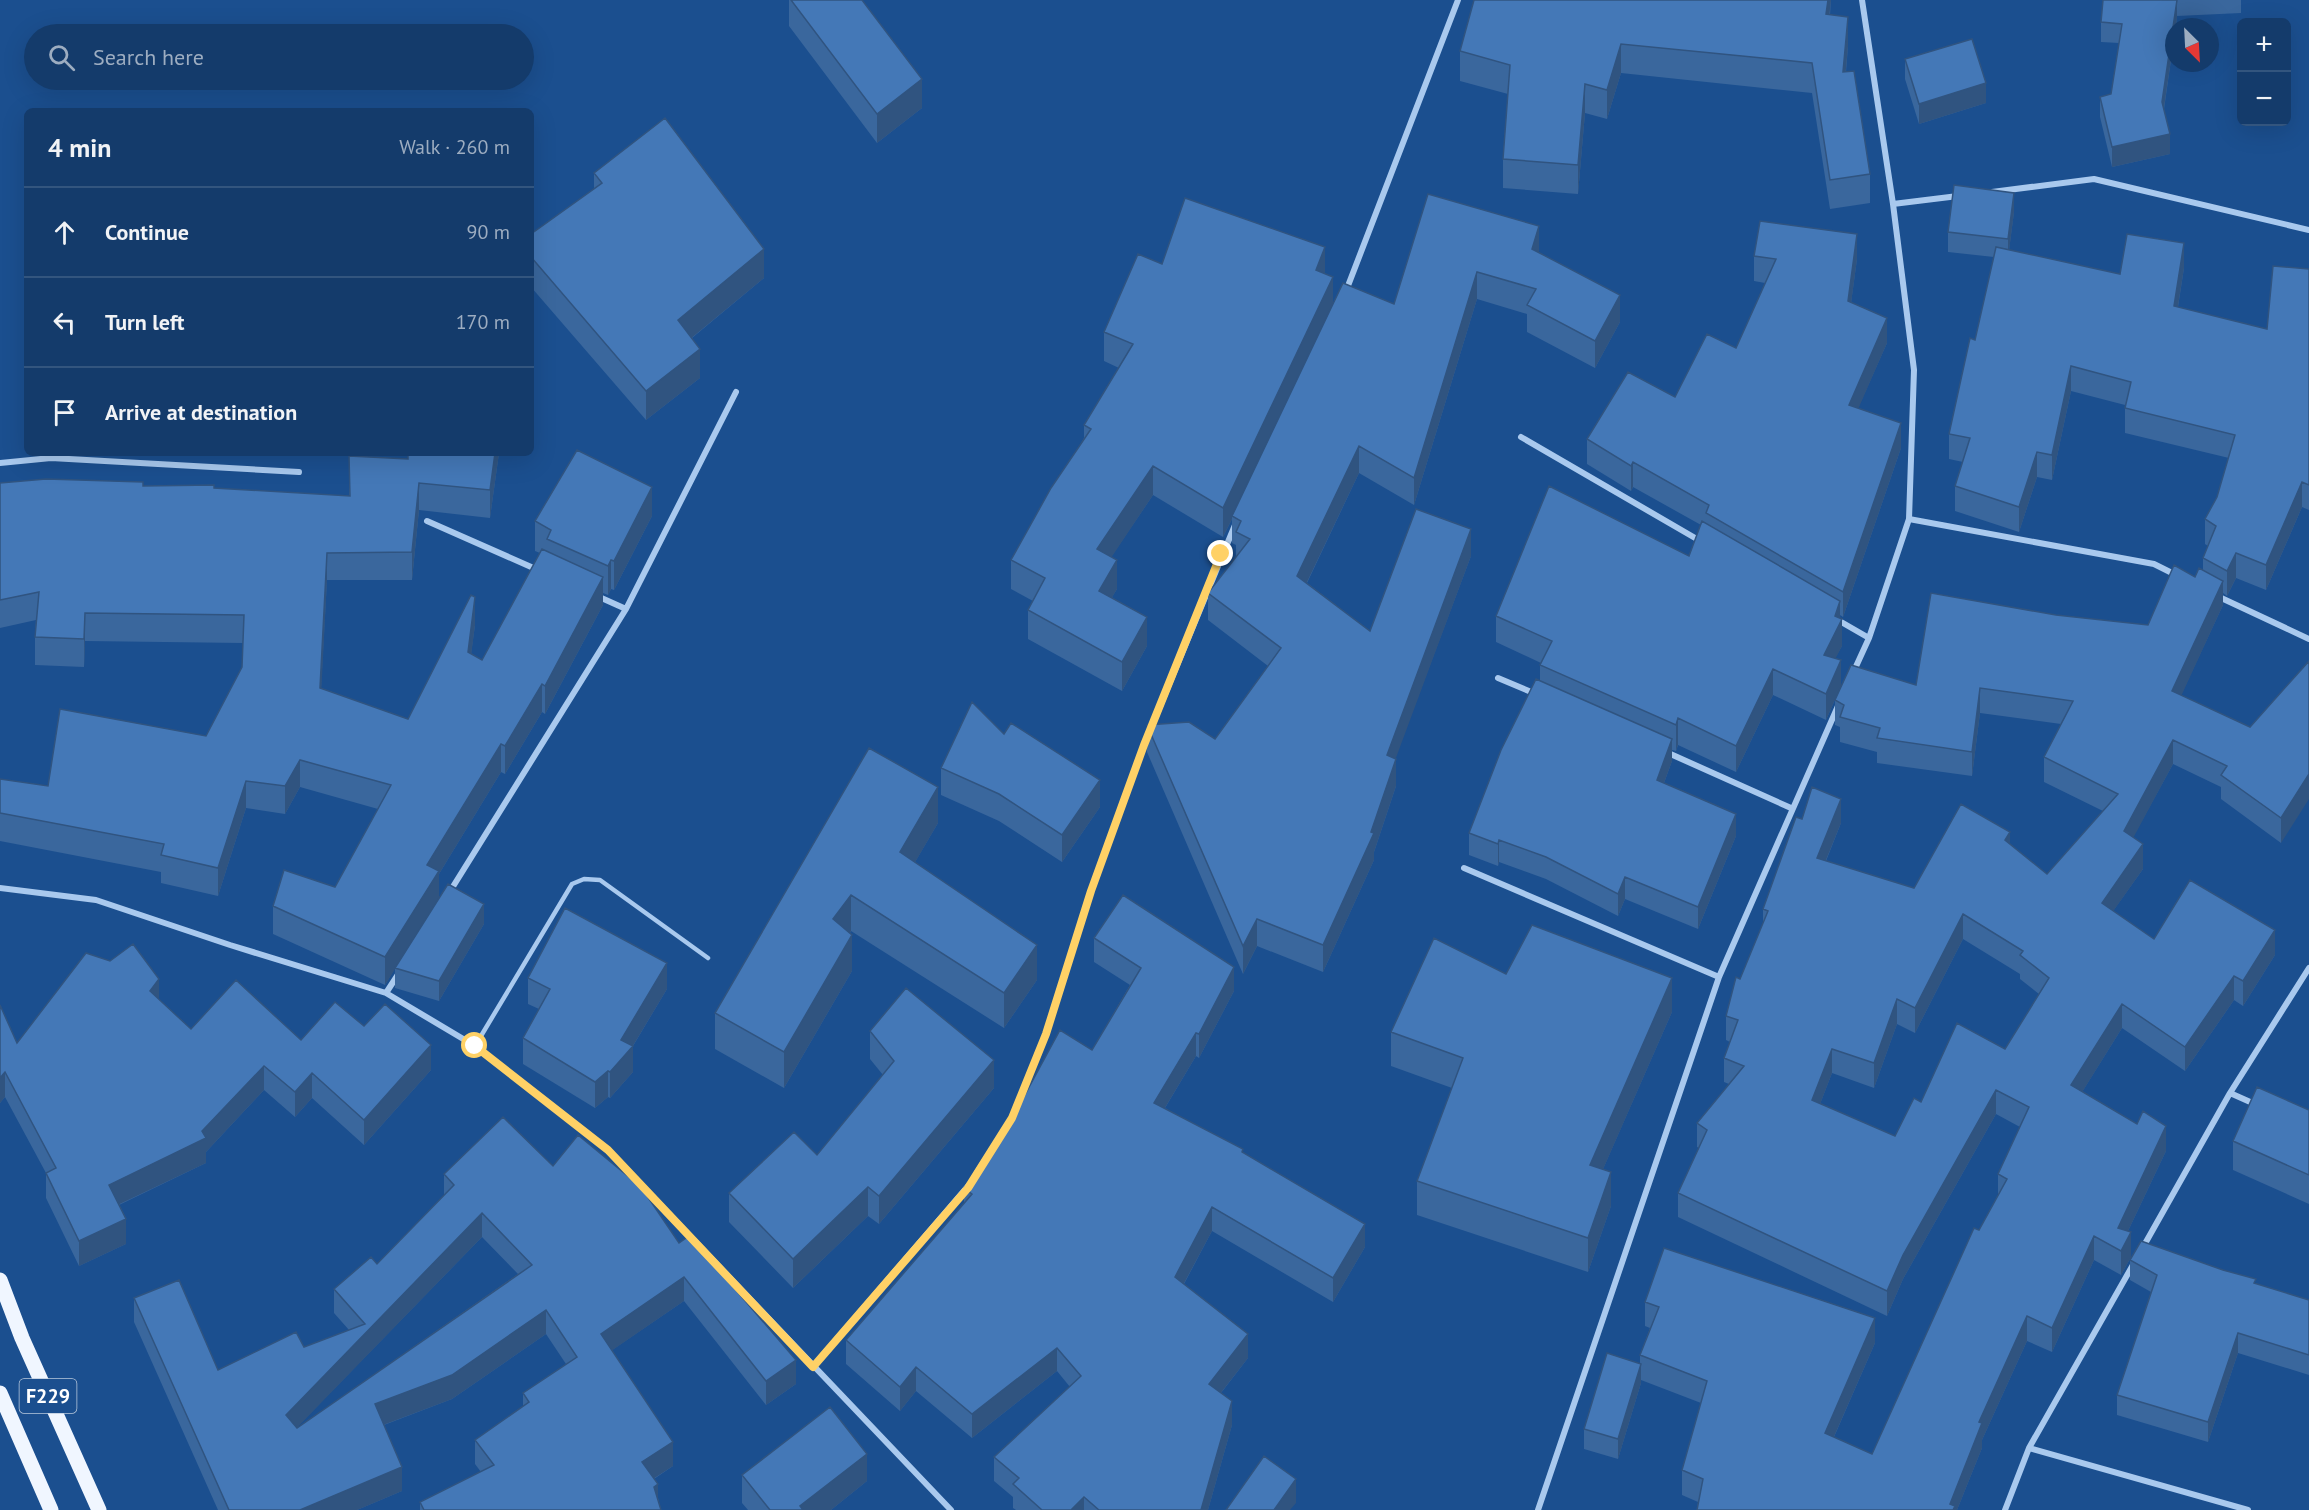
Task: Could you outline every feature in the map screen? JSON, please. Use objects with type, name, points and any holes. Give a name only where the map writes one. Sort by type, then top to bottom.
[{"type":"main road","name":"F229","points":[[0,1280],[22,1338],[99,1510]]},
{"type":"main road","name":"F229","points":[[0,1393],[51,1510]]},
{"type":"street","points":[[1342,298],[1458,0]]},
{"type":"street","points":[[1850,681],[1869,638],[1910,519],[1914,370],[1893,204],[1862,0]]},
{"type":"street","points":[[1988,193],[2094,179],[2309,230]]},
{"type":"street","points":[[1893,204],[1964,195]]},
{"type":"street","points":[[443,902],[627,609],[736,392]]},
{"type":"street","points":[[1521,437],[1705,544]]},
{"type":"street","points":[[0,463],[51,458],[299,471]]},
{"type":"street","points":[[1910,519],[2154,564],[2186,580]]},
{"type":"street","points":[[428,521],[543,572]]},
{"type":"street","points":[[813,1367],[968,1188],[1012,1118],[1046,1034],[1091,891],[1144,745],[1236,522]]},
{"type":"street","points":[[585,590],[627,609]]},
{"type":"street","points":[[2207,591],[2309,639]]},
{"type":"street","points":[[1828,614],[1869,638]]},
{"type":"street","points":[[1498,678],[1542,697]]},
{"type":"street","points":[[1538,1510],[1719,976],[1791,808],[1840,702]]},
{"type":"street","points":[[1661,750],[1791,808]]},
{"type":"street","points":[[1464,868],[1719,976]]},
{"type":"street","points":[[0,888],[96,900],[230,945],[386,993],[475,1046],[608,1150],[951,1510]]},
{"type":"street","points":[[386,993],[405,962]]},
{"type":"street","points":[[2005,1510],[2029,1448],[2230,1093],[2309,968]]},
{"type":"street","points":[[2230,1093],[2260,1107]]},
{"type":"street","points":[[2029,1448],[2248,1510]]},
{"type":"lane","points":[[475,1046],[572,884],[584,879],[600,880],[708,958]]},
{"type":"building","points":[[791,0],[862,0],[922,79],[877,114]]},
{"type":"building","points":[[1474,0],[1828,0],[1826,14],[1848,17],[1843,72],[1854,71],[1870,174],[1830,180],[1812,63],[1621,44],[1607,90],[1585,84],[1578,165],[1503,159],[1510,65],[1460,51]]},
{"type":"building","points":[[2103,0],[2177,0],[2174,18],[2165,18],[2166,72],[2162,102],[2170,134],[2112,147],[2100,97],[2111,94],[2122,24],[2101,22]]},
{"type":"building","points":[[1972,39],[1986,83],[1919,104],[1905,59]]},
{"type":"building","points":[[665,118],[764,249],[678,320],[700,349],[646,391],[534,260],[534,232],[602,183],[594,173]]},
{"type":"building","points":[[1954,185],[2014,193],[2008,239],[1948,232]]},
{"type":"building","points":[[1428,194],[1539,226],[1532,249],[1620,295],[1595,341],[1527,305],[1536,289],[1477,272],[1414,478],[1359,446],[1297,576],[1370,631],[1416,509],[1471,529],[1387,755],[1396,759],[1371,832],[1374,833],[1323,945],[1257,919],[1243,946],[1147,725],[1189,722],[1215,739],[1281,648],[1208,593],[1250,539],[1236,532],[1241,521],[1232,516],[1343,283],[1394,304]]},
{"type":"building","points":[[1185,198],[1325,247],[1316,270],[1333,277],[1223,508],[1153,466],[1097,549],[1117,560],[1099,591],[1147,617],[1122,662],[1028,610],[1045,578],[1011,560],[1051,488],[1091,429],[1084,425],[1133,344],[1104,332],[1138,254],[1162,264]]},
{"type":"building","points":[[1760,221],[1857,234],[1848,301],[1887,318],[1849,405],[1901,423],[1843,592],[1706,513],[1709,505],[1633,462],[1631,466],[1587,439],[1628,372],[1675,397],[1707,334],[1736,348],[1776,259],[1754,256]]},
{"type":"building","points":[[2127,234],[2184,243],[2174,306],[2267,329],[2273,266],[2309,269],[2309,485],[2302,482],[2266,565],[2236,553],[2227,571],[2203,558],[2216,526],[2205,519],[2217,497],[2235,435],[2125,408],[2131,382],[2071,366],[2052,455],[2037,452],[2019,507],[1955,486],[1970,438],[1949,434],[1970,338],[1975,340],[1996,247],[2120,274]]},
{"type":"building","points":[[577,450],[652,487],[614,561],[611,560],[608,566],[547,539],[551,530],[535,521]]},
{"type":"building","points":[[349,456],[408,459],[408,456],[495,456],[490,490],[419,483],[412,552],[327,553],[320,688],[408,719],[471,595],[475,597],[468,652],[482,660],[542,549],[603,577],[545,686],[542,684],[505,746],[501,744],[427,865],[439,871],[385,957],[273,906],[284,870],[335,887],[391,785],[300,760],[285,786],[246,781],[218,868],[161,855],[164,844],[0,813],[0,779],[48,786],[60,709],[206,736],[242,667],[244,615],[85,613],[84,639],[35,637],[39,592],[0,600],[0,483],[46,479],[143,482],[143,486],[214,485],[214,488],[350,496]]},
{"type":"building","points":[[1549,486],[1689,556],[1702,521],[1840,601],[1835,616],[1842,619],[1824,655],[1841,660],[1826,694],[1773,669],[1736,746],[1678,718],[1676,725],[1540,665],[1552,641],[1496,616]]},
{"type":"building","points":[[2174,565],[2195,577],[2199,568],[2223,581],[2172,691],[2250,727],[2309,661],[2309,774],[2281,818],[2221,775],[2227,766],[2173,740],[2124,831],[2143,844],[2102,903],[2154,939],[2190,880],[2275,930],[2243,981],[2234,976],[2185,1047],[2122,1004],[2071,1085],[2137,1124],[2143,1111],[2166,1126],[2118,1228],[2131,1232],[2121,1251],[2094,1236],[2052,1328],[2027,1316],[1979,1422],[1982,1423],[1950,1504],[1955,1506],[1953,1510],[1697,1510],[1703,1479],[1682,1470],[1707,1381],[1640,1355],[1659,1307],[1645,1302],[1664,1248],[1875,1318],[1825,1433],[1872,1454],[1974,1228],[1979,1230],[2007,1179],[1998,1174],[2029,1107],[1996,1090],[1903,1255],[1887,1291],[1678,1193],[1707,1130],[1697,1123],[1744,1066],[1724,1058],[1738,1020],[1726,1016],[1736,977],[1740,979],[1768,911],[1763,909],[1796,817],[1802,819],[1812,787],[1841,799],[1817,858],[1914,888],[1961,804],[2010,832],[2005,840],[2047,874],[2118,794],[2044,757],[2073,701],[1980,688],[1972,752],[1877,738],[1880,728],[1840,717],[1844,705],[1835,700],[1851,665],[1916,685],[1931,593],[2056,615],[2148,625]],"holes":[[[1963,914],[2023,951],[2020,955],[2049,978],[2005,1049],[1957,1023],[1921,1102],[1914,1098],[1895,1136],[1812,1100],[1832,1049],[1874,1063],[1897,999],[1915,1008]]]},
{"type":"building","points":[[1536,679],[1672,739],[1657,780],[1736,814],[1698,907],[1625,877],[1618,894],[1546,857],[1499,840],[1498,844],[1469,833],[1501,750]]},
{"type":"building","points":[[972,702],[1004,734],[1011,723],[1100,780],[1062,835],[999,794],[941,768]]},
{"type":"building","points":[[869,748],[938,787],[900,852],[1037,945],[1004,993],[851,895],[833,919],[852,935],[784,1052],[715,1013]]},
{"type":"building","points":[[448,884],[484,904],[439,981],[395,968]]},
{"type":"building","points":[[1123,895],[1234,967],[1199,1034],[1196,1033],[1154,1103],[1243,1149],[1242,1152],[1365,1224],[1333,1278],[1212,1207],[1175,1277],[1248,1334],[1209,1384],[1232,1401],[1201,1510],[1099,1510],[1084,1497],[1071,1510],[1042,1510],[1013,1484],[1019,1478],[994,1457],[1081,1376],[1057,1348],[972,1414],[916,1367],[900,1387],[846,1340],[972,1194],[964,1188],[996,1148],[1060,1030],[1092,1050],[1141,968],[1094,938]]},
{"type":"building","points":[[565,908],[667,963],[621,1040],[633,1046],[610,1072],[608,1071],[595,1082],[523,1038],[550,989],[528,978]]},
{"type":"building","points":[[1532,925],[1672,978],[1590,1165],[1611,1172],[1588,1238],[1417,1181],[1463,1058],[1391,1032],[1434,938],[1506,974]]},
{"type":"building","points":[[133,944],[159,979],[150,991],[191,1029],[236,980],[301,1040],[335,1002],[364,1026],[385,1004],[431,1045],[364,1120],[312,1073],[295,1092],[264,1066],[202,1131],[206,1138],[109,1185],[126,1219],[79,1241],[46,1173],[56,1168],[5,1072],[0,1078],[0,1005],[17,1043],[86,953],[110,961]]},
{"type":"building","points":[[906,988],[994,1060],[879,1196],[868,1187],[793,1259],[729,1193],[794,1132],[817,1155],[894,1061],[870,1031]]},
{"type":"building","points":[[2257,1087],[2309,1110],[2309,1175],[2233,1141]]},
{"type":"building","points":[[503,1117],[553,1166],[578,1135],[641,1187],[679,1243],[692,1234],[711,1261],[796,1360],[766,1381],[684,1277],[601,1334],[673,1442],[642,1462],[658,1484],[654,1487],[661,1510],[424,1510],[420,1502],[494,1465],[475,1440],[529,1402],[523,1393],[577,1357],[546,1310],[452,1375],[375,1404],[402,1467],[300,1510],[229,1510],[134,1298],[179,1280],[218,1370],[296,1332],[304,1347],[365,1324],[334,1289],[371,1257],[377,1264],[454,1185],[444,1174]],"holes":[[[482,1213],[532,1265],[297,1428],[286,1415]]]},
{"type":"building","points":[[2141,1241],[2223,1270],[2256,1279],[2254,1283],[2309,1300],[2309,1355],[2238,1333],[2208,1422],[2117,1395],[2157,1275],[2130,1260]]},
{"type":"building","points":[[1607,1353],[1641,1364],[1618,1439],[1584,1429]]},
{"type":"building","points":[[830,1407],[867,1454],[800,1506],[803,1510],[770,1510],[742,1475]]},
{"type":"building","points":[[1264,1456],[1296,1479],[1274,1510],[1226,1510]]},
{"type":"route","points":[[475,1046],[608,1150],[813,1367],[968,1188],[1012,1118],[1046,1034],[1091,891],[1144,745],[1221,554]]}]
